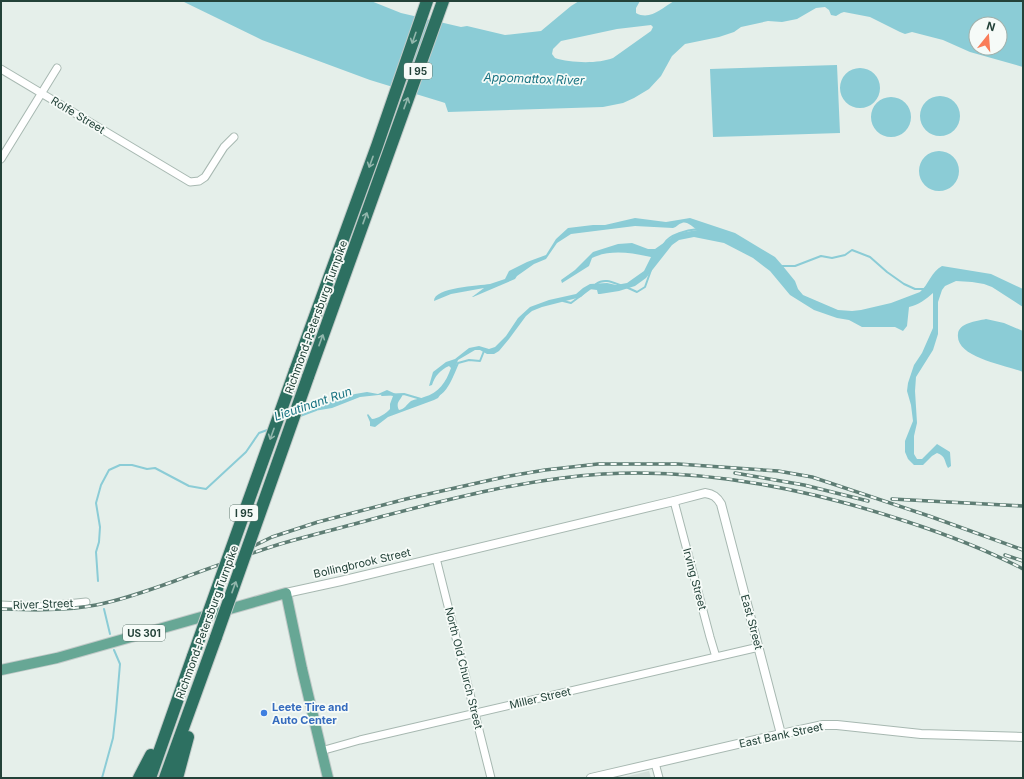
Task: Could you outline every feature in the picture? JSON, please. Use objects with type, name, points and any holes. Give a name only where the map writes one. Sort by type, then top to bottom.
[{"type":"highway","name":"Richmond-Petersburg Turnpike","points":[[150,778],[427,1]]},
{"type":"highway","name":"Richmond-Petersburg Turnpike","points":[[166,778],[443,1]]},
{"type":"highway","points":[[177,778],[208,660]]},
{"type":"highway","points":[[139,778],[177,701]]},
{"type":"main road","name":"Bollingbrook Street","points":[[1,670],[56,658],[286,593]]},
{"type":"main road","points":[[286,593],[328,778]]},
{"type":"street","name":"Rolfe Street","points":[[1,68],[190,182],[199,182],[206,177],[224,147],[234,137]]},
{"type":"street","points":[[1,159],[58,68]]},
{"type":"street","name":"Bollingbrook Street","points":[[286,593],[705,493],[719,499],[723,509]]},
{"type":"street","name":"Irving Street","points":[[674,500],[716,657]]},
{"type":"street","name":"East Street","points":[[723,509],[781,734]]},
{"type":"street","name":"North Old Church Street","points":[[436,558],[492,778]]},
{"type":"street","name":"River Street","points":[[1,605],[38,607],[86,602]]},
{"type":"street","name":"Miller Street","points":[[321,751],[360,740],[759,647]]},
{"type":"street","name":"East Bank Street","points":[[591,778],[823,725],[838,724],[921,734],[1023,737]]},
{"type":"street","points":[[655,763],[659,778]]},
{"type":"shaded area","points":[[649,771],[651,778],[621,778]]},
{"type":"water","name":"Appomattox River","points":[[182,1],[371,1],[401,13],[461,27],[467,26],[505,35],[541,31],[579,1],[640,1],[636,8],[636,13],[641,15],[651,15],[674,1],[1023,1],[1023,67],[984,56],[1008,56],[1008,16],[968,16],[968,51],[943,40],[912,32],[905,34],[870,17],[844,12],[836,16],[831,15],[829,10],[825,7],[816,8],[797,19],[782,22],[768,21],[741,27],[734,32],[719,37],[685,44],[672,56],[661,76],[649,89],[623,103],[603,107],[448,112],[445,103],[370,80],[262,40]],"holes":[[[651,25],[653,27],[651,31],[613,58],[607,60],[592,62],[568,61],[555,58],[552,54],[553,49],[561,41],[617,29]]]},
{"type":"water","points":[[837,65],[840,133],[713,137],[710,69]]},
{"type":"water","points":[[860,68],[868,70],[874,74],[878,80],[880,88],[878,96],[874,102],[868,106],[860,108],[852,106],[846,102],[842,96],[840,88],[842,80],[846,74],[852,70]]},
{"type":"water","points":[[944,96],[951,99],[957,105],[960,116],[959,124],[951,133],[944,136],[936,136],[929,133],[921,124],[920,112],[923,105],[932,97]]},
{"type":"water","points":[[887,97],[895,97],[902,100],[908,106],[911,117],[908,128],[902,134],[895,137],[887,137],[880,134],[874,128],[871,121],[871,113],[874,106],[880,100]]},
{"type":"water","points":[[943,151],[950,154],[956,160],[959,171],[958,179],[950,188],[943,191],[935,191],[928,188],[920,179],[919,167],[922,160],[931,152]]},
{"type":"water","points":[[635,218],[666,222],[690,218],[735,233],[775,257],[795,281],[798,289],[803,295],[838,310],[861,310],[891,303],[920,292],[935,271],[942,266],[991,274],[1023,289],[1023,307],[992,287],[984,284],[956,281],[945,286],[942,290],[938,302],[938,334],[933,350],[916,377],[915,391],[917,423],[914,436],[914,454],[917,459],[922,459],[937,444],[950,452],[951,466],[948,468],[943,457],[937,453],[923,465],[914,465],[908,459],[905,452],[905,441],[913,421],[907,391],[908,383],[914,365],[922,353],[933,328],[933,293],[925,300],[909,307],[907,326],[903,331],[895,327],[862,327],[849,320],[837,318],[814,310],[790,295],[770,271],[753,258],[724,243],[694,237],[679,240],[672,245],[646,278],[635,286],[619,291],[600,294],[598,294],[597,290],[589,289],[581,297],[532,311],[526,316],[499,351],[494,354],[487,354],[480,350],[475,350],[458,360],[452,378],[438,398],[434,400],[388,417],[375,427],[370,426],[367,415],[368,414],[372,419],[374,419],[387,412],[390,409],[393,396],[388,394],[360,397],[332,408],[314,411],[316,407],[355,394],[367,392],[378,394],[387,390],[398,395],[403,394],[399,401],[398,407],[399,410],[403,409],[411,401],[434,393],[438,390],[447,378],[451,368],[449,366],[440,371],[432,385],[429,386],[433,372],[446,362],[455,359],[469,348],[479,346],[489,349],[495,347],[506,336],[518,318],[530,307],[549,300],[576,294],[590,284],[607,283],[616,285],[627,283],[644,271],[651,257],[622,253],[606,253],[599,255],[592,258],[589,266],[562,283],[561,280],[575,270],[593,252],[618,244],[632,243],[648,249],[655,249],[675,235],[697,230],[686,223],[681,223],[673,228],[635,226],[571,234],[557,243],[546,259],[534,264],[515,279],[473,297],[484,288],[451,294],[434,301],[436,296],[449,290],[490,284],[505,279],[509,271],[546,255],[556,239],[568,228],[605,225]]},
{"type":"water","points":[[986,319],[1004,323],[1023,331],[1023,372],[973,355],[959,342],[958,334],[961,327],[969,323]]},
{"type":"waterway","name":"Lieutinant Run","points":[[664,244],[674,235],[698,229]]},
{"type":"waterway","name":"Lieutinant Run","points":[[781,266],[795,266],[821,256],[832,258],[845,255],[852,250],[870,257],[904,284],[915,289],[925,289]]},
{"type":"waterway","name":"Lieutinant Run","points":[[626,287],[637,292],[645,287],[651,270]]},
{"type":"waterway","name":"Lieutinant Run","points":[[596,284],[605,281],[620,285]]},
{"type":"waterway","name":"Lieutinant Run","points":[[563,301],[571,303],[591,288]]},
{"type":"waterway","name":"Lieutinant Run","points":[[438,395],[447,386],[458,363],[469,360],[480,361],[484,351]]},
{"type":"waterway","name":"Lieutinant Run","points":[[382,395],[404,394],[421,399]]},
{"type":"waterway","name":"Lieutinant Run","points":[[300,416],[316,410]]},
{"type":"waterway","name":"Lieutinant Run","points":[[98,581],[96,552],[99,542],[100,527],[96,503],[101,485],[109,470],[120,465],[132,465],[147,469],[155,468],[189,486],[206,489],[246,452],[259,433],[270,429]]},
{"type":"waterway","name":"Lieutinant Run","points":[[104,609],[110,634]]},
{"type":"waterway","name":"Lieutinant Run","points":[[102,778],[113,738],[116,711],[120,664],[114,650]]},
{"type":"railway","points":[[239,553],[272,537],[318,522],[406,499],[504,477],[545,470],[598,464],[678,464],[778,471],[812,477],[929,516],[1023,550]]},
{"type":"railway","points":[[735,473],[804,485],[868,501]]},
{"type":"railway","points":[[1,609],[61,609],[106,603],[144,592],[277,545],[380,517],[490,490],[546,480],[603,474],[680,474],[756,483],[794,490],[831,499],[920,526],[980,548],[1023,569]]},
{"type":"railway","points":[[892,499],[1023,506]]},
{"type":"railway","points":[[1005,555],[1023,561]]},
{"type":"place","name":"Leete Tire and Auto Center","points":[[264,713]]}]
